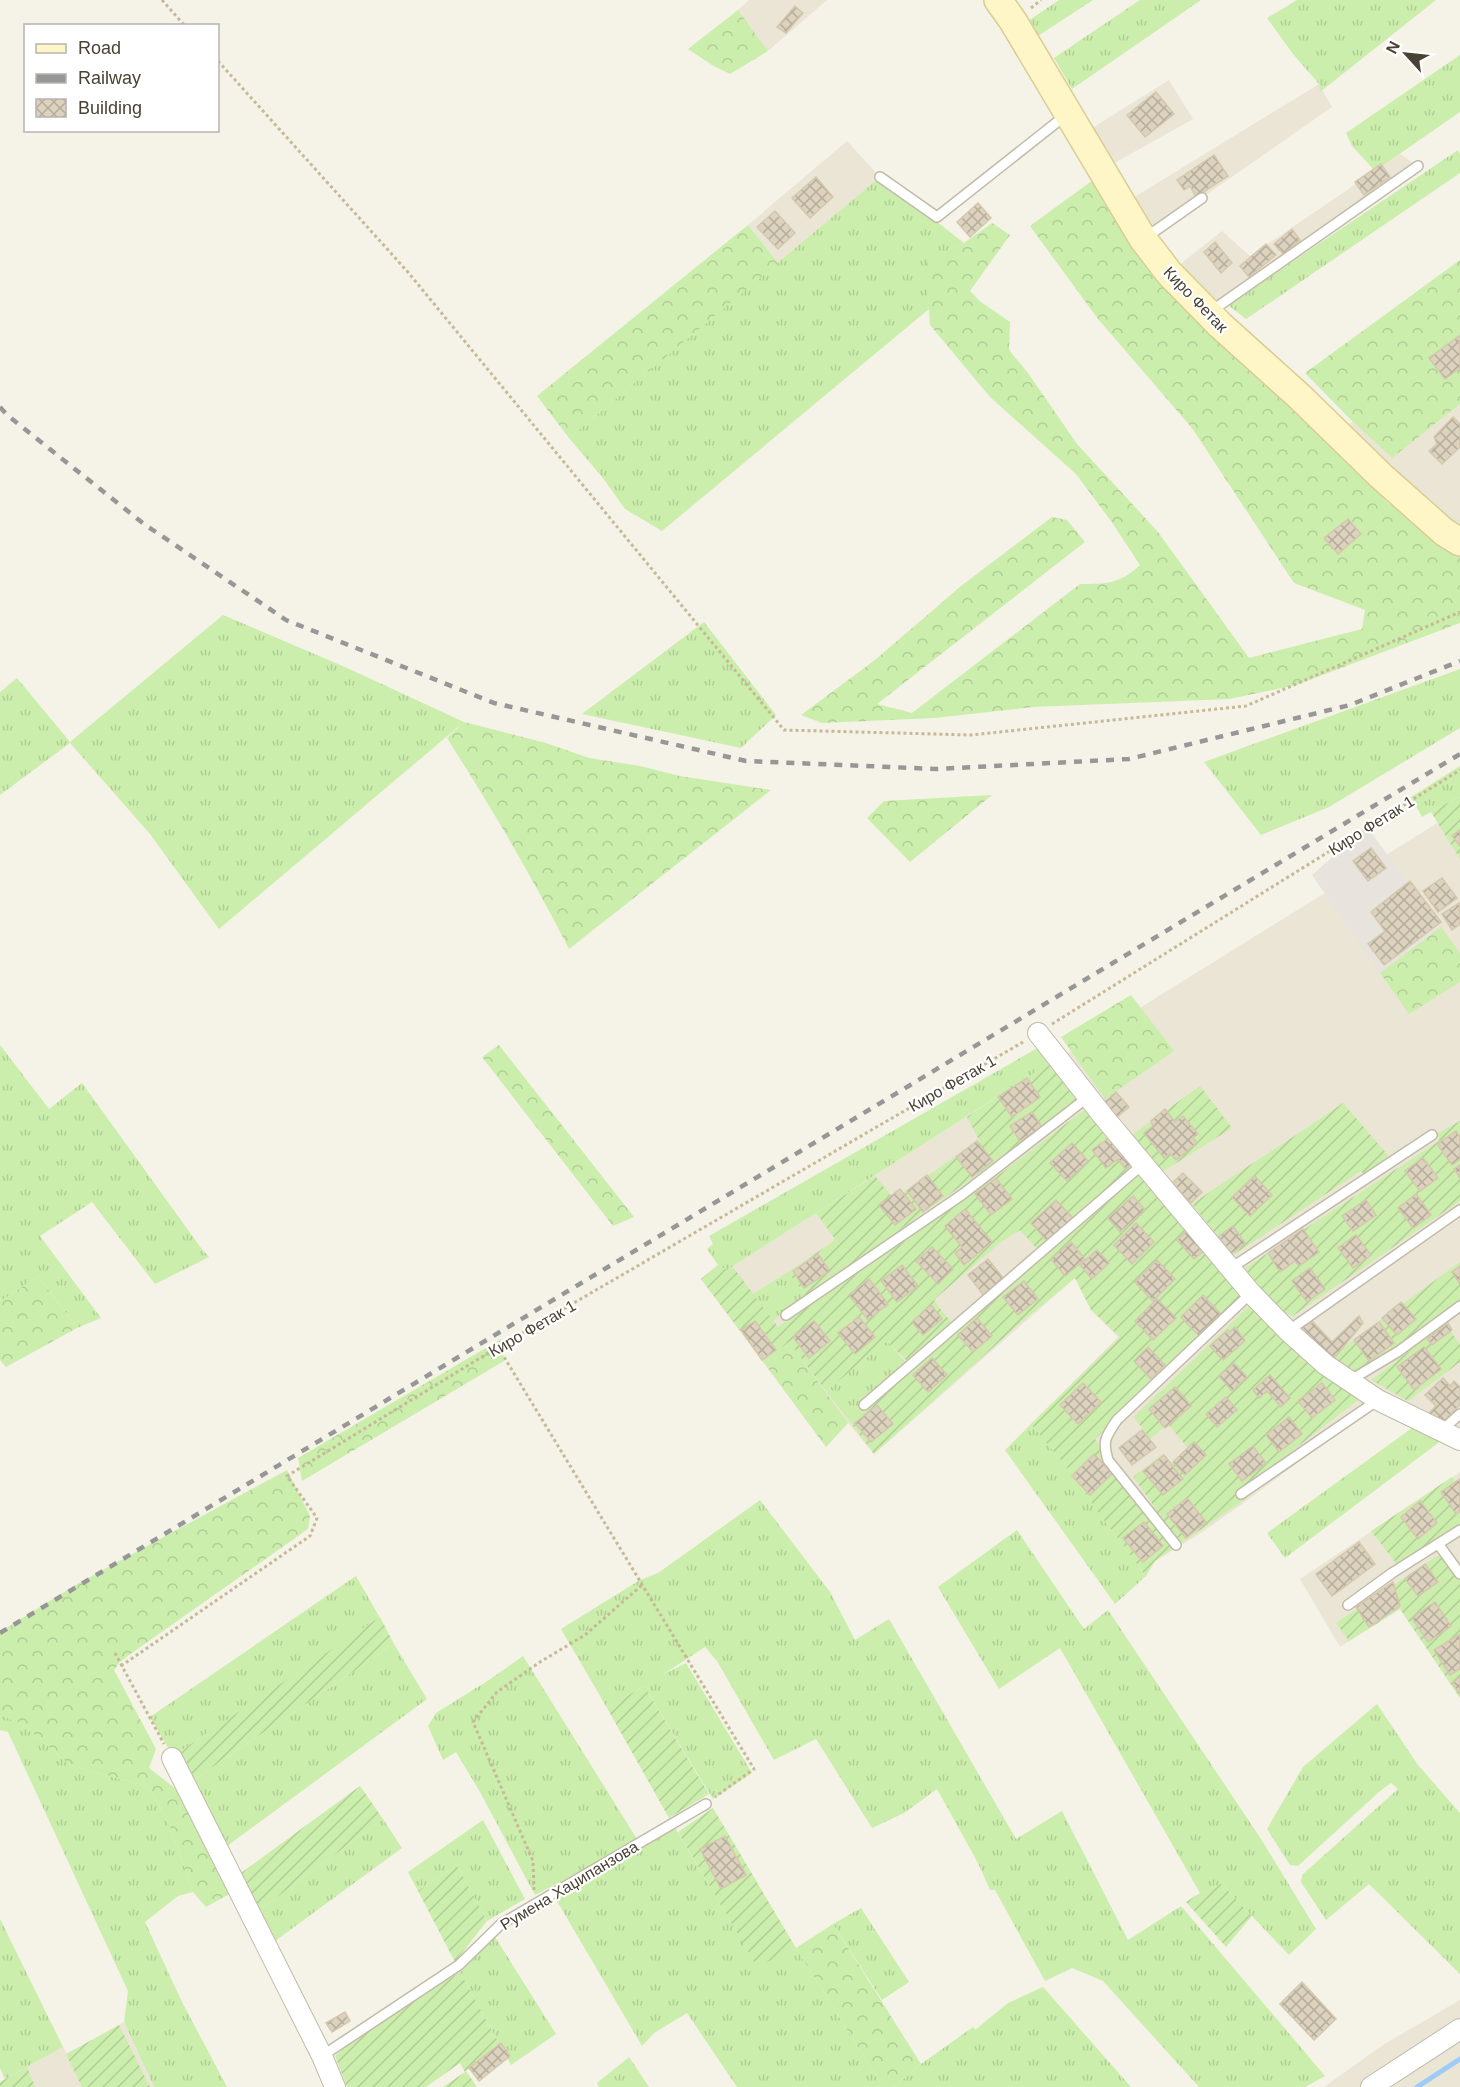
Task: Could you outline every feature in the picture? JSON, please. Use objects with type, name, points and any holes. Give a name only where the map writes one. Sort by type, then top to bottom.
[{"type":"main road","name":"Киро Фетак","points":[[998,0],[1013,21],[1143,240],[1169,273],[1208,313],[1300,397],[1381,476],[1444,532],[1460,542]]},
{"type":"street","points":[[1038,1033],[1088,1097],[1251,1293],[1288,1331],[1326,1365],[1378,1400],[1460,1440]]},
{"type":"street","points":[[172,1758],[322,2056],[335,2087]]},
{"type":"street","points":[[1371,2087],[1460,2029]]},
{"type":"lane","points":[[880,177],[937,217],[1068,114]]},
{"type":"lane","points":[[1208,313],[1419,166]]},
{"type":"lane","points":[[1143,240],[1202,198]]},
{"type":"lane","points":[[786,1316],[963,1194],[1088,1097]]},
{"type":"lane","points":[[1231,1268],[1432,1135]]},
{"type":"lane","points":[[864,1406],[1143,1164]]},
{"type":"lane","points":[[1288,1331],[1460,1210]]},
{"type":"lane","points":[[1176,1545],[1108,1460],[1104,1447],[1106,1436],[1117,1420],[1251,1293]]},
{"type":"lane","points":[[1349,1381],[1399,1351],[1460,1306]]},
{"type":"lane","points":[[1241,1494],[1378,1400]]},
{"type":"lane","points":[[1440,1432],[1460,1414]]},
{"type":"lane","points":[[1348,1605],[1392,1573],[1460,1530]]},
{"type":"lane","points":[[1439,1545],[1460,1574]]},
{"type":"lane","name":"Румена Хаџипанзова","points":[[322,2056],[459,1965],[501,1924],[706,1804]]},
{"type":"path","points":[[162,0],[183,24]]},
{"type":"path","points":[[219,62],[406,271],[784,730],[971,735],[1246,706],[1460,612]]},
{"type":"path","name":"Киро Фетак 1","points":[[121,1666],[310,1536],[317,1518],[287,1476],[498,1347],[1038,1033],[1460,770]]},
{"type":"path","points":[[498,1347],[754,1769],[706,1804]]},
{"type":"path","points":[[535,1904],[533,1861],[473,1722],[497,1692],[540,1662],[585,1635],[642,1585]]},
{"type":"path","points":[[115,1653],[172,1758]]},
{"type":"shaded area","points":[[749,0],[827,0],[768,51],[738,10]]},
{"type":"shaded area","points":[[1169,80],[1193,119],[1102,170],[1081,135]]},
{"type":"shaded area","points":[[1319,84],[1332,107],[1143,239],[1123,204]]},
{"type":"shaded area","points":[[847,141],[880,177],[778,263],[748,225]]},
{"type":"shaded area","points":[[1400,154],[1418,166],[1208,313],[1169,273],[1222,231],[1250,256]]},
{"type":"shaded area","points":[[1460,404],[1460,542],[1336,432],[1353,422],[1392,458]]},
{"type":"shaded area","points":[[1460,809],[1460,1447],[1373,1406],[1245,1502],[1198,1535],[1155,1561],[1146,1576],[1031,1424],[1118,1337],[1091,1310],[1075,1278],[874,1454],[848,1423],[826,1447],[701,1279],[718,1265],[727,1270],[1027,1078]]},
{"type":"shaded area","points":[[1367,827],[1441,927],[1380,973],[1312,875]]},
{"type":"shaded area","points":[[1460,1472],[1460,1698],[1400,1609],[1340,1647],[1300,1579]]},
{"type":"shaded area","points":[[1460,2000],[1460,2087],[1324,2087],[1383,2045]]},
{"type":"shaded area","points":[[124,2022],[154,2087],[0,2087],[0,2082],[63,2047],[67,2054]]},
{"type":"green space","points":[[1059,0],[1093,0],[1038,36],[1028,21]]},
{"type":"green space","points":[[1140,0],[1201,0],[1072,89],[1054,58]]},
{"type":"green space","points":[[1297,0],[1436,0],[1320,92],[1319,84],[1293,54],[1267,18]]},
{"type":"green space","points":[[738,10],[768,51],[730,74],[688,49]]},
{"type":"green space","points":[[1460,55],[1460,112],[1375,171],[1352,146],[1346,133]]},
{"type":"green space","points":[[1458,150],[1460,173],[1246,319],[1228,305]]},
{"type":"green space","points":[[880,177],[964,243],[927,261],[929,309],[662,531],[625,509],[603,478],[569,438]]},
{"type":"green space","points":[[1093,180],[1313,425],[1388,503],[1460,556],[1460,623],[1296,685],[1229,699],[1033,707],[934,718],[822,723],[801,715],[875,660],[961,586],[1052,517],[1067,520],[1085,542],[877,704],[912,713],[1080,584],[1112,582],[1126,576],[1140,565],[1076,474],[990,397],[930,325],[926,261],[964,243],[992,223],[1010,235],[970,291],[981,302],[1010,322],[1009,350],[1028,373],[1077,444],[1158,532],[1249,658],[1362,629],[1365,610],[1294,583],[1192,428],[1098,319],[1030,226]]},
{"type":"green space","points":[[748,225],[778,263],[569,438],[537,396]]},
{"type":"green space","points":[[1460,260],[1460,404],[1392,458],[1305,373]]},
{"type":"green space","points":[[223,615],[345,667],[464,722],[219,929],[150,834],[70,743],[0,795],[0,692],[17,678],[70,742]]},
{"type":"green space","points":[[704,622],[776,715],[741,748],[582,714]]},
{"type":"green space","points":[[1460,669],[1460,728],[1329,807],[1261,835],[1204,762]]},
{"type":"green space","points":[[464,722],[546,743],[589,758],[640,766],[680,776],[771,790],[569,949],[511,842],[447,738]]},
{"type":"green space","points":[[1460,766],[1460,799],[1458,797],[1422,817],[1411,797]]},
{"type":"green space","points":[[992,795],[910,862],[867,818],[884,801]]},
{"type":"green space","points":[[1458,797],[1460,799],[1460,859],[1431,812]]},
{"type":"green space","points":[[1441,927],[1460,953],[1460,982],[1409,1014],[1380,973]]},
{"type":"green space","points":[[1131,995],[1174,1051],[1105,1099],[1061,1037]]},
{"type":"green space","points":[[1048,1042],[1058,1058],[727,1270],[718,1265],[707,1249],[713,1244],[709,1236]]},
{"type":"green space","points":[[0,1045],[49,1109],[82,1083],[209,1257],[155,1284],[92,1202],[40,1236],[101,1318],[77,1328],[38,1276],[0,1302]]},
{"type":"green space","points":[[499,1045],[634,1217],[613,1226],[482,1057]]},
{"type":"green space","points":[[1049,1063],[1079,1103],[806,1296],[788,1272],[835,1239],[816,1213],[875,1176],[893,1198],[906,1191],[979,1140],[967,1117]]},
{"type":"green space","points":[[1200,1086],[1232,1128],[1162,1172],[1132,1135]]},
{"type":"green space","points":[[1343,1103],[1392,1160],[1367,1177],[1361,1171],[1233,1255],[1192,1204]]},
{"type":"green space","points":[[1084,1110],[1120,1144],[1136,1171],[1039,1251],[1020,1230],[1001,1242],[936,1298],[934,1301],[952,1323],[908,1362],[887,1341],[826,1391],[789,1342],[763,1361],[701,1279],[718,1265],[727,1270],[733,1267],[778,1327],[809,1303],[1004,1171]]},
{"type":"green space","points":[[1460,1121],[1460,1201],[1293,1316],[1279,1309],[1260,1289],[1245,1268],[1439,1141],[1435,1135]]},
{"type":"green space","points":[[1143,1172],[1248,1293],[1095,1439],[1150,1517],[1154,1506],[1133,1477],[1163,1454],[1171,1464],[1188,1448],[1168,1424],[1150,1439],[1134,1417],[1254,1301],[1362,1397],[1246,1484],[1252,1492],[1244,1500],[1155,1561],[1146,1576],[1069,1470],[1031,1424],[1120,1337],[1091,1310],[1075,1278],[1018,1325],[874,1454],[850,1422]]},
{"type":"green space","points":[[1460,1262],[1460,1303],[1371,1369],[1357,1373],[1332,1356]]},
{"type":"green space","points":[[788,1272],[806,1296],[773,1321],[753,1294]]},
{"type":"green space","points":[[38,1276],[77,1328],[6,1367],[0,1360],[0,1302]]},
{"type":"green space","points":[[1445,1324],[1460,1344],[1460,1362],[1408,1401],[1371,1380]]},
{"type":"green space","points":[[501,1339],[504,1361],[302,1481],[298,1458]]},
{"type":"green space","points":[[887,1341],[912,1370],[850,1422],[826,1391]]},
{"type":"green space","points":[[789,1342],[848,1423],[826,1447],[763,1361]]},
{"type":"green space","points":[[1031,1424],[1069,1470],[1146,1576],[1115,1604],[1005,1450]]},
{"type":"green space","points":[[1412,1428],[1442,1440],[1285,1558],[1267,1533]]},
{"type":"green space","points":[[287,1470],[310,1516],[308,1529],[129,1655],[114,1670],[156,1749],[149,1768],[181,1793],[233,1892],[206,1907],[193,1892],[169,1824],[149,1787],[70,1765],[22,1724],[0,1715],[0,1632],[77,1584]]},
{"type":"green space","points":[[1452,1477],[1460,1489],[1460,1529],[1399,1567],[1371,1531]]},
{"type":"green space","points":[[760,1500],[830,1592],[855,1640],[889,1619],[1016,1839],[1062,1811],[1128,1940],[1181,1906],[1325,2076],[1305,2087],[1199,2087],[1103,1981],[1072,1968],[1045,1981],[995,1890],[990,1890],[978,1863],[937,1789],[904,1813],[872,1828],[816,1739],[774,1760],[717,1661],[705,1647],[662,1675],[686,1663],[752,1773],[713,1799],[644,1686],[607,1708],[561,1629],[640,1580],[658,1573]]},
{"type":"green space","points":[[1017,1530],[1084,1629],[1108,1610],[1261,1839],[1316,1929],[1289,1955],[1223,1883],[1200,1893],[1060,1648],[999,1689],[938,1587]]},
{"type":"green space","points":[[1437,1556],[1442,1557],[1460,1581],[1460,1698],[1400,1609],[1349,1641],[1336,1623]]},
{"type":"green space","points":[[356,1576],[380,1618],[173,1756],[150,1717]]},
{"type":"green space","points":[[380,1617],[394,1644],[189,1783],[173,1756]]},
{"type":"green space","points":[[394,1644],[427,1699],[223,1849],[189,1783]]},
{"type":"green space","points":[[523,1656],[637,1839],[603,1860],[535,1895],[456,1752],[443,1760],[428,1726],[436,1713]]},
{"type":"green space","points":[[644,1686],[709,1794],[669,1818],[607,1708]]},
{"type":"green space","points":[[1377,1704],[1418,1765],[1460,1813],[1460,1974],[1369,1884],[1326,1920],[1301,1882],[1302,1875],[1398,1789],[1391,1783],[1298,1866],[1290,1865],[1267,1829],[1303,1767]]},
{"type":"green space","points":[[0,1715],[22,1724],[70,1765],[149,1787],[169,1824],[193,1892],[178,1896],[145,1922],[182,2002],[227,2087],[154,2087],[124,2022],[128,1991],[8,1732],[0,1730]]},
{"type":"green space","points":[[360,1786],[383,1819],[258,1911],[237,1876]]},
{"type":"green space","points":[[713,1808],[796,1948],[757,1967],[678,1832]]},
{"type":"green space","points":[[383,1819],[402,1848],[275,1941],[258,1911]]},
{"type":"green space","points":[[483,1820],[525,1899],[487,1921],[457,1865],[418,1891],[408,1872]]},
{"type":"green space","points":[[674,1826],[757,1966],[796,1948],[883,2087],[737,2087],[687,2013],[654,2033],[642,2046],[554,1896]]},
{"type":"green space","points":[[457,1865],[487,1921],[455,1962],[418,1891]]},
{"type":"green space","points":[[1223,1883],[1252,1916],[1226,1947],[1186,1902]]},
{"type":"green space","points":[[861,1908],[909,1982],[882,2000],[833,1924]]},
{"type":"green space","points":[[0,1919],[63,2047],[5,2079],[0,2068]]},
{"type":"green space","points":[[833,1924],[921,2064],[894,2087],[883,2087],[796,1948]]},
{"type":"green space","points":[[495,1937],[556,2034],[511,2065],[460,1972]]},
{"type":"green space","points":[[460,1972],[501,2047],[466,2071],[477,2087],[443,2087],[465,2072],[460,2063],[426,2087],[347,2087],[335,2056],[379,2022]]},
{"type":"green space","points":[[1043,1987],[1131,2087],[894,2087],[921,2064],[973,2027],[975,2030],[1008,2003]]},
{"type":"green space","points":[[119,2025],[150,2087],[82,2087],[66,2054]]},
{"type":"green space","points":[[629,2057],[649,2087],[599,2087],[597,2083]]},
{"type":"green space","points":[[27,2067],[35,2087],[0,2087],[0,2082]]},
{"type":"building","points":[[795,6],[803,13],[786,33],[777,27]]},
{"type":"building","points":[[1156,92],[1174,114],[1145,137],[1127,115]]},
{"type":"building","points":[[1214,155],[1228,176],[1196,197],[1190,186],[1184,190],[1177,180]]},
{"type":"building","points":[[1381,164],[1390,177],[1364,195],[1355,182]]},
{"type":"building","points":[[816,177],[833,197],[810,218],[792,198]]},
{"type":"building","points":[[978,203],[991,218],[970,237],[957,222]]},
{"type":"building","points":[[775,211],[795,233],[778,249],[757,227]]},
{"type":"building","points":[[1292,229],[1300,240],[1283,254],[1274,244]]},
{"type":"building","points":[[1215,242],[1232,263],[1221,273],[1204,252]]},
{"type":"building","points":[[1266,244],[1276,255],[1249,277],[1240,266]]},
{"type":"building","points":[[1459,336],[1460,368],[1445,379],[1429,358]]},
{"type":"building","points":[[1453,417],[1460,424],[1460,447],[1442,464],[1429,451],[1437,444],[1434,437]]},
{"type":"building","points":[[1348,519],[1361,534],[1338,554],[1324,538]]},
{"type":"building","points":[[1460,830],[1460,846],[1452,836]]},
{"type":"building","points":[[1371,848],[1386,868],[1368,881],[1353,861]]},
{"type":"building","points":[[1442,878],[1457,898],[1438,912],[1423,891]]},
{"type":"building","points":[[1410,881],[1441,922],[1384,965],[1368,944],[1385,931],[1371,912]]},
{"type":"building","points":[[1459,903],[1460,924],[1452,930],[1442,914]]},
{"type":"building","points":[[1027,1078],[1040,1097],[1012,1117],[998,1097]]},
{"type":"building","points":[[1116,1092],[1129,1107],[1116,1118],[1103,1103]]},
{"type":"building","points":[[1165,1109],[1175,1122],[1183,1116],[1198,1134],[1193,1138],[1197,1143],[1176,1160],[1170,1153],[1164,1158],[1144,1133],[1153,1126],[1151,1121]]},
{"type":"building","points":[[1032,1112],[1042,1127],[1020,1141],[1010,1126]]},
{"type":"building","points":[[1456,1131],[1460,1137],[1460,1159],[1452,1165],[1437,1144]]},
{"type":"building","points":[[1113,1135],[1133,1163],[1125,1169],[1118,1159],[1106,1168],[1092,1150]]},
{"type":"building","points":[[977,1141],[993,1161],[972,1177],[956,1157]]},
{"type":"building","points":[[1072,1143],[1088,1161],[1067,1181],[1050,1163]]},
{"type":"building","points":[[1423,1158],[1438,1178],[1420,1191],[1405,1171]]},
{"type":"building","points":[[1460,1165],[1460,1178],[1454,1169]]},
{"type":"building","points":[[1183,1173],[1202,1192],[1191,1203],[1172,1183]]},
{"type":"building","points":[[927,1175],[943,1196],[923,1212],[907,1191]]},
{"type":"building","points":[[1255,1176],[1272,1195],[1250,1216],[1232,1197]]},
{"type":"building","points":[[996,1178],[1012,1199],[991,1215],[975,1194]]},
{"type":"building","points":[[900,1189],[916,1209],[895,1225],[879,1205]]},
{"type":"building","points":[[1416,1194],[1431,1215],[1413,1228],[1398,1208]]},
{"type":"building","points":[[1133,1196],[1145,1210],[1120,1232],[1108,1218]]},
{"type":"building","points":[[1056,1200],[1073,1218],[1048,1242],[1031,1223]]},
{"type":"building","points":[[1366,1200],[1376,1215],[1353,1231],[1342,1216]]},
{"type":"building","points":[[965,1209],[992,1242],[964,1265],[955,1253],[962,1247],[945,1226]]},
{"type":"building","points":[[1136,1223],[1154,1242],[1132,1264],[1114,1245]]},
{"type":"building","points":[[1233,1226],[1245,1243],[1231,1254],[1218,1237]]},
{"type":"building","points":[[1303,1229],[1319,1252],[1299,1266],[1295,1261],[1280,1272],[1268,1253]]},
{"type":"building","points":[[1188,1230],[1205,1250],[1194,1259],[1177,1240]]},
{"type":"building","points":[[1356,1235],[1371,1255],[1353,1268],[1338,1248]]},
{"type":"building","points":[[1071,1242],[1085,1259],[1065,1276],[1051,1259]]},
{"type":"building","points":[[932,1247],[953,1269],[938,1284],[916,1261]]},
{"type":"building","points":[[1097,1250],[1109,1263],[1092,1279],[1080,1265]]},
{"type":"building","points":[[818,1254],[830,1271],[804,1288],[793,1271]]},
{"type":"building","points":[[988,1259],[1004,1279],[984,1296],[968,1275]]},
{"type":"building","points":[[1157,1260],[1175,1279],[1153,1301],[1135,1282]]},
{"type":"building","points":[[902,1265],[918,1286],[897,1302],[881,1281]]},
{"type":"building","points":[[1460,1266],[1460,1284],[1452,1272]]},
{"type":"building","points":[[1310,1268],[1325,1289],[1307,1302],[1292,1281]]},
{"type":"building","points":[[869,1279],[888,1304],[868,1320],[849,1295]]},
{"type":"building","points":[[1024,1281],[1038,1299],[1018,1315],[1003,1297]]},
{"type":"building","points":[[1203,1295],[1221,1314],[1199,1336],[1181,1317]]},
{"type":"building","points":[[1157,1299],[1176,1318],[1153,1340],[1135,1321]]},
{"type":"building","points":[[1401,1302],[1416,1319],[1397,1335],[1382,1318]]},
{"type":"building","points":[[931,1305],[942,1319],[923,1335],[912,1322]]},
{"type":"building","points":[[1359,1316],[1363,1323],[1331,1362],[1299,1328],[1313,1322],[1332,1342]]},
{"type":"building","points":[[859,1317],[875,1337],[855,1354],[838,1333]]},
{"type":"building","points":[[977,1318],[992,1336],[973,1352],[958,1335]]},
{"type":"building","points":[[755,1321],[776,1350],[762,1360],[741,1330]]},
{"type":"building","points":[[814,1321],[830,1341],[809,1358],[793,1337]]},
{"type":"building","points":[[1379,1322],[1394,1343],[1369,1361],[1354,1340]]},
{"type":"building","points":[[1448,1323],[1452,1330],[1432,1345],[1427,1339]]},
{"type":"building","points":[[1235,1327],[1245,1341],[1223,1360],[1210,1346],[1228,1330],[1230,1332]]},
{"type":"building","points":[[1148,1347],[1165,1365],[1151,1379],[1134,1361]]},
{"type":"building","points":[[1424,1347],[1441,1369],[1414,1390],[1397,1367]]},
{"type":"building","points":[[932,1358],[947,1375],[928,1392],[913,1375]]},
{"type":"building","points":[[1234,1363],[1247,1377],[1232,1391],[1219,1376]]},
{"type":"building","points":[[1270,1375],[1290,1398],[1281,1407],[1267,1391],[1259,1398],[1253,1390]]},
{"type":"building","points":[[1443,1378],[1450,1386],[1454,1381],[1460,1387],[1460,1405],[1438,1427],[1427,1415],[1436,1406],[1425,1395]]},
{"type":"building","points":[[1083,1383],[1101,1402],[1078,1424],[1060,1405]]},
{"type":"building","points":[[1322,1383],[1335,1400],[1312,1418],[1298,1401]]},
{"type":"building","points":[[1175,1387],[1191,1406],[1165,1428],[1149,1409]]},
{"type":"building","points":[[1226,1397],[1237,1410],[1217,1427],[1206,1414]]},
{"type":"building","points":[[877,1405],[893,1424],[871,1442],[855,1423]]},
{"type":"building","points":[[1289,1417],[1302,1434],[1279,1452],[1266,1435]]},
{"type":"building","points":[[1142,1430],[1156,1447],[1132,1465],[1119,1448]]},
{"type":"building","points":[[1194,1442],[1206,1455],[1185,1475],[1173,1462]]},
{"type":"building","points":[[1253,1446],[1266,1463],[1242,1481],[1229,1464]]},
{"type":"building","points":[[1094,1454],[1113,1473],[1090,1495],[1072,1476]]},
{"type":"building","points":[[1164,1455],[1183,1479],[1163,1495],[1143,1471]]},
{"type":"building","points":[[1460,1479],[1460,1511],[1456,1514],[1441,1492]]},
{"type":"building","points":[[1187,1498],[1206,1522],[1186,1538],[1167,1514]]},
{"type":"building","points":[[1420,1501],[1437,1523],[1418,1539],[1401,1517]]},
{"type":"building","points":[[1144,1522],[1163,1546],[1143,1562],[1123,1538]]},
{"type":"building","points":[[1359,1542],[1375,1564],[1332,1596],[1316,1574]]},
{"type":"building","points":[[1425,1564],[1438,1582],[1418,1596],[1405,1579]]},
{"type":"building","points":[[1393,1582],[1400,1606],[1369,1627],[1356,1607]]},
{"type":"building","points":[[1435,1602],[1451,1626],[1428,1642],[1412,1618]]},
{"type":"building","points":[[1460,1634],[1460,1669],[1450,1675],[1434,1650]]},
{"type":"building","points":[[1460,1677],[1460,1694],[1452,1683]]},
{"type":"building","points":[[725,1836],[746,1875],[721,1889],[700,1849]]},
{"type":"building","points":[[1302,1982],[1336,2019],[1314,2040],[1280,2004]]},
{"type":"building","points":[[345,2012],[350,2021],[332,2032],[326,2023]]},
{"type":"building","points":[[501,2043],[510,2056],[479,2081],[469,2068]]},
{"type":"waterway","points":[[1417,2087],[1460,2059]]},
{"type":"railway","points":[[0,407],[144,524],[286,620],[494,703],[746,761],[937,769],[1129,759],[1350,705],[1460,661]]},
{"type":"railway","points":[[0,1633],[1460,754]]}]
